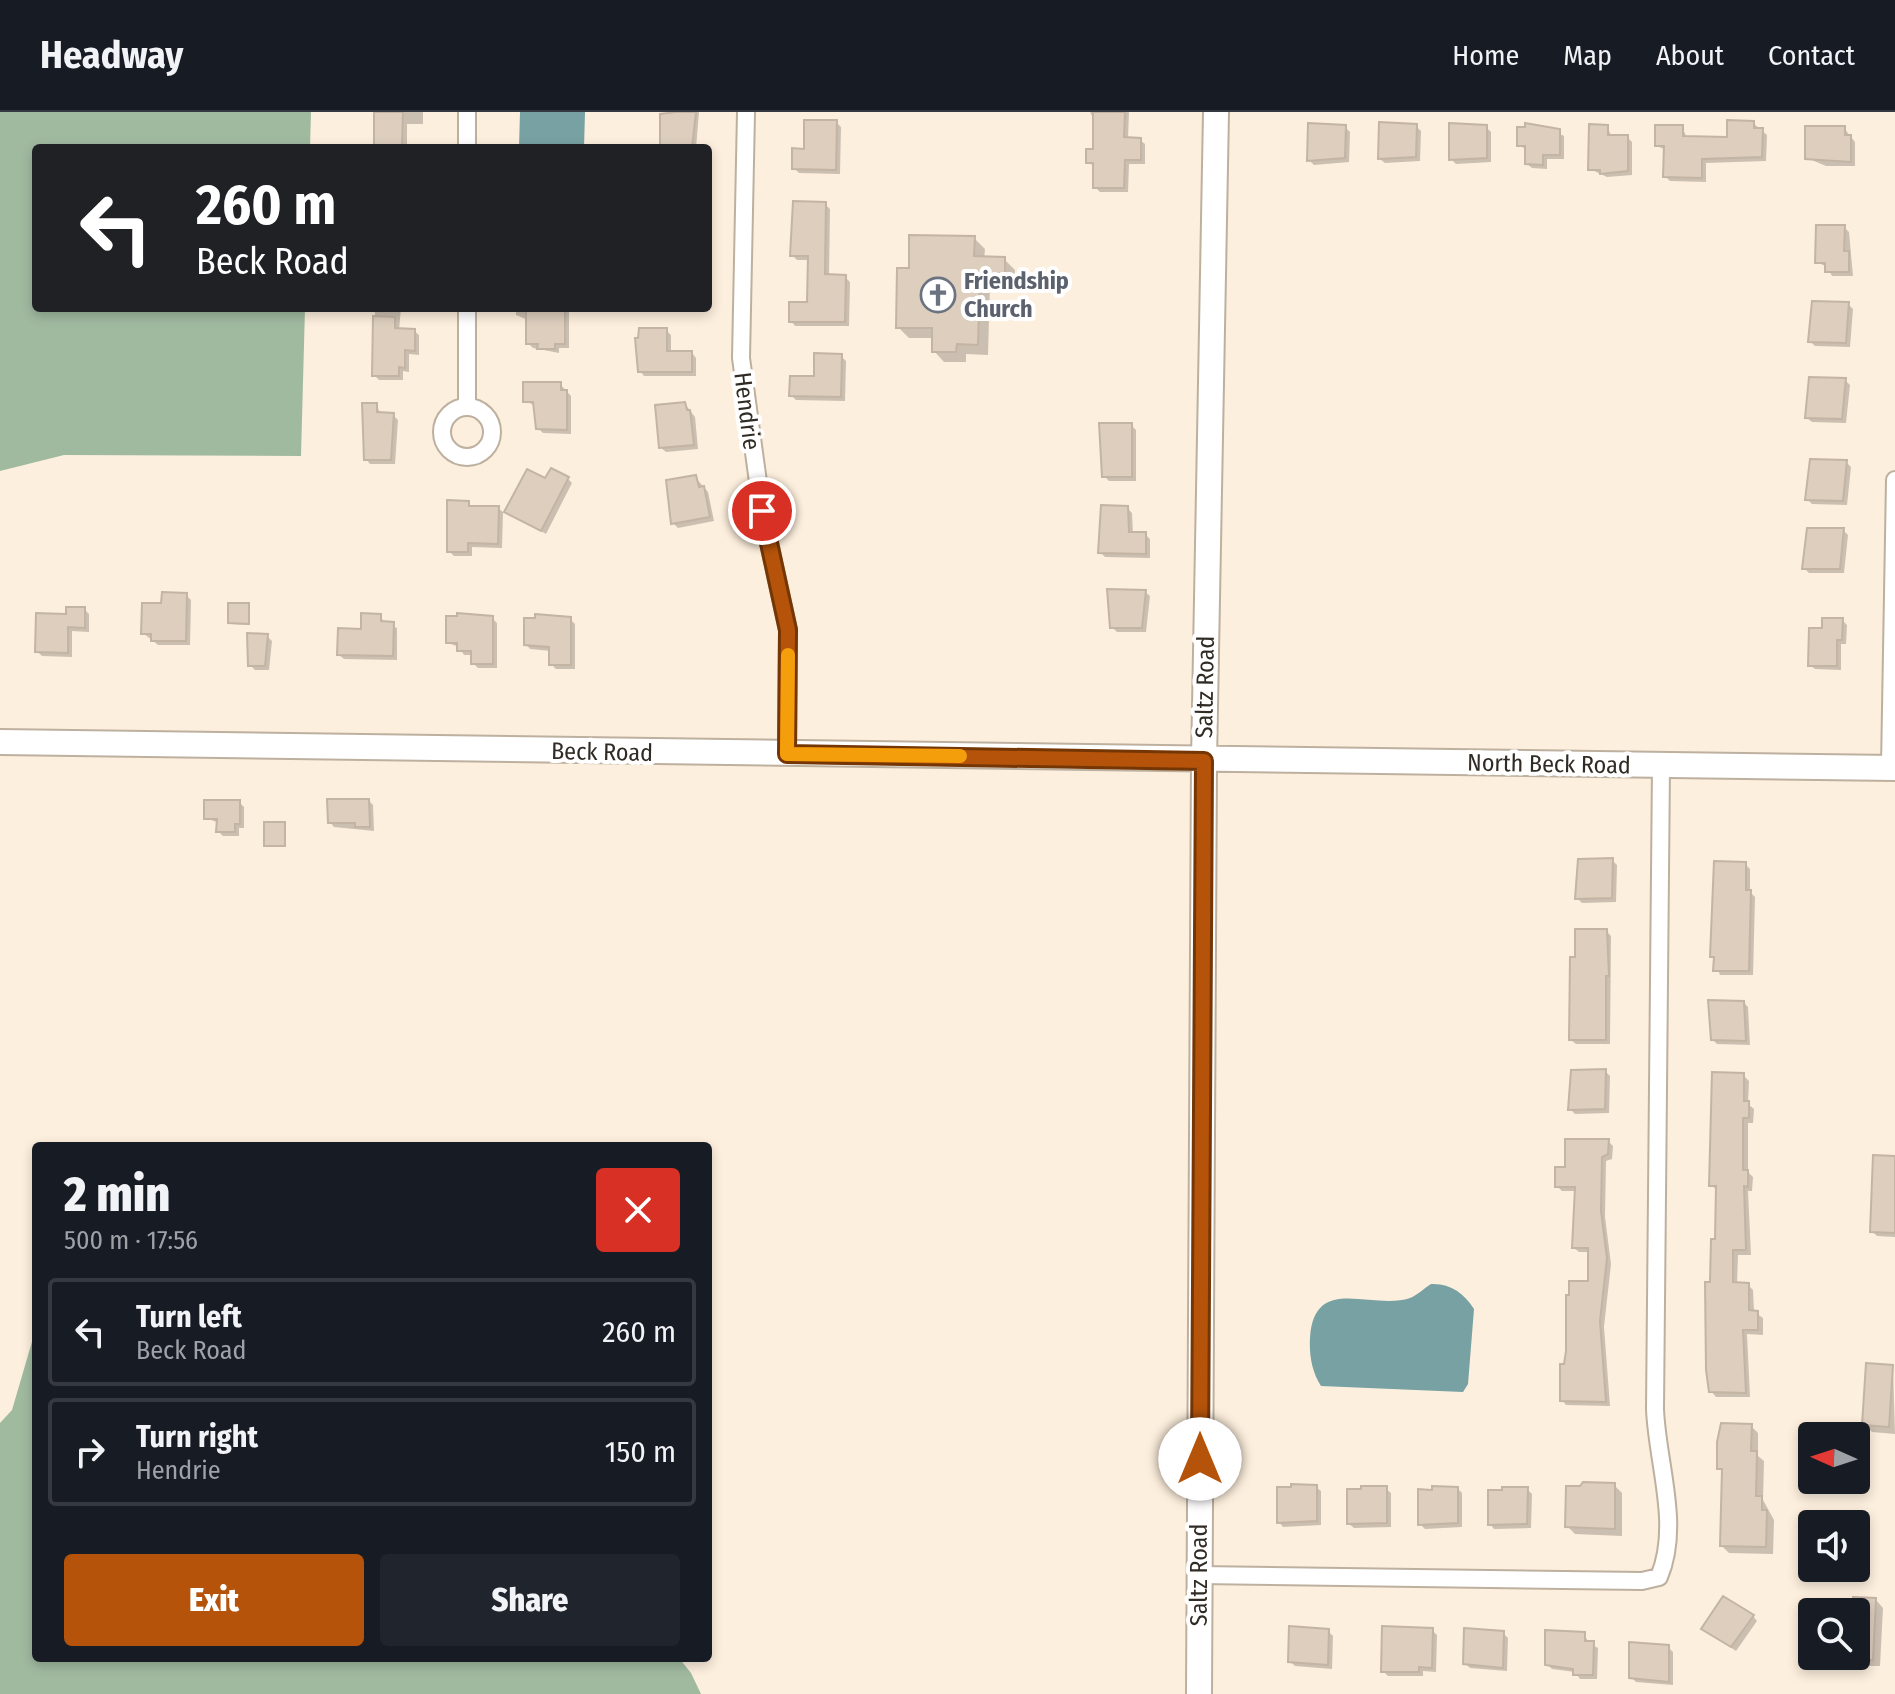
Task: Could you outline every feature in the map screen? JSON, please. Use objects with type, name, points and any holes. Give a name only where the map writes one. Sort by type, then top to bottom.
[{"type":"main road","name":"Saltz Road","points":[[1199,1694],[1204,761],[1216,112]]},
{"type":"main road","name":"Beck Road","points":[[0,742],[1204,761]]},
{"type":"main road","name":"North Beck Road","points":[[1204,761],[1893,768]]},
{"type":"street","points":[[467,112],[467,144]]},
{"type":"street","name":"Hendrie","points":[[746,112],[741,358],[762,511],[788,630],[787,754]]},
{"type":"street","points":[[467,312],[467,407]]},
{"type":"street","points":[[1893,768],[1895,480]]},
{"type":"street","points":[[1199,1575],[1642,1581],[1659,1577],[1668,1555],[1665,1474],[1655,1409],[1661,766]]},
{"type":"green space","points":[[0,112],[311,112],[310,144],[32,144],[32,312],[305,312],[301,456],[64,455],[0,471]]},
{"type":"green space","points":[[32,1342],[32,1662],[682,1662],[701,1694],[0,1694],[0,1423],[12,1410]]},
{"type":"water","points":[[520,112],[585,112],[584,144],[519,144]]},
{"type":"water","points":[[1431,1284],[1456,1290],[1474,1309],[1468,1384],[1463,1392],[1321,1386],[1313,1369],[1310,1338],[1314,1318],[1322,1306],[1347,1298],[1395,1301],[1410,1298]]},
{"type":"building","points":[[374,112],[403,112],[402,144],[374,144]]},
{"type":"building","points":[[696,112],[692,144],[660,144],[660,114]]},
{"type":"building","points":[[1093,112],[1125,112],[1124,137],[1141,138],[1141,160],[1125,160],[1124,188],[1093,188],[1093,163],[1086,163],[1086,149],[1093,149]]},
{"type":"building","points":[[804,120],[837,120],[836,170],[792,169],[792,148],[804,149]]},
{"type":"building","points":[[1727,120],[1754,121],[1754,128],[1763,128],[1762,157],[1702,159],[1702,178],[1663,177],[1664,146],[1655,146],[1655,125],[1683,125],[1683,136],[1727,137]]},
{"type":"building","points":[[1379,122],[1417,124],[1416,157],[1378,159]]},
{"type":"building","points":[[1308,123],[1346,125],[1345,158],[1307,161]]},
{"type":"building","points":[[1449,123],[1487,125],[1487,158],[1449,160]]},
{"type":"building","points":[[1525,123],[1560,129],[1560,155],[1543,155],[1543,165],[1525,164],[1525,146],[1517,146],[1517,127],[1525,127]]},
{"type":"building","points":[[1589,124],[1608,125],[1608,135],[1628,135],[1628,171],[1600,174],[1600,170],[1588,170]]},
{"type":"building","points":[[1805,126],[1845,126],[1845,135],[1851,135],[1851,162],[1805,159]]},
{"type":"building","points":[[793,201],[826,202],[825,274],[846,275],[845,322],[789,322],[789,302],[807,302],[808,256],[790,256]]},
{"type":"building","points":[[1816,225],[1845,225],[1844,251],[1849,251],[1849,272],[1825,272],[1825,263],[1815,263]]},
{"type":"building","name":"Friendship Church","points":[[909,235],[975,236],[974,256],[1005,257],[1005,273],[980,273],[978,345],[957,344],[956,352],[932,352],[932,328],[896,328],[897,268],[909,268]]},
{"type":"building","points":[[1812,301],[1849,302],[1846,343],[1808,342]]},
{"type":"building","points":[[526,312],[565,312],[565,344],[555,344],[555,349],[537,349],[538,344],[526,344]]},
{"type":"building","points":[[373,316],[395,317],[395,328],[415,329],[415,351],[405,350],[405,368],[399,367],[399,376],[372,376]]},
{"type":"building","points":[[639,328],[667,328],[667,351],[692,351],[692,372],[638,372],[635,338],[638,338]]},
{"type":"building","points":[[814,353],[842,354],[841,397],[789,396],[790,376],[814,376]]},
{"type":"building","points":[[1809,377],[1846,378],[1842,419],[1805,418]]},
{"type":"building","points":[[523,382],[561,382],[561,390],[567,390],[567,430],[536,429],[533,402],[523,402]]},
{"type":"building","points":[[685,402],[687,410],[690,410],[694,445],[659,448],[655,405]]},
{"type":"building","points":[[362,403],[377,403],[377,412],[394,413],[391,460],[364,460]]},
{"type":"building","points":[[1099,423],[1132,423],[1132,477],[1102,477]]},
{"type":"building","points":[[1810,459],[1847,460],[1843,501],[1805,500]]},
{"type":"building","points":[[551,468],[569,477],[541,531],[504,512],[527,469],[545,478]]},
{"type":"building","points":[[696,475],[699,487],[704,486],[710,517],[671,524],[666,480]]},
{"type":"building","points":[[447,500],[469,501],[469,506],[499,506],[498,544],[468,543],[468,552],[447,552]]},
{"type":"building","points":[[1101,505],[1128,506],[1129,532],[1146,532],[1146,554],[1098,553]]},
{"type":"building","points":[[1807,528],[1844,528],[1840,569],[1802,569]]},
{"type":"building","points":[[1107,589],[1146,590],[1142,628],[1110,628]]},
{"type":"building","points":[[162,592],[187,593],[186,641],[151,641],[151,634],[141,634],[142,603],[161,603]]},
{"type":"building","points":[[228,603],[249,603],[249,624],[228,623]]},
{"type":"building","points":[[66,607],[85,607],[85,628],[68,627],[68,653],[35,652],[36,613],[66,614]]},
{"type":"building","points":[[361,613],[381,614],[381,621],[394,622],[393,656],[337,655],[338,628],[361,629]]},
{"type":"building","points":[[457,613],[493,616],[493,664],[471,664],[471,651],[457,651],[457,643],[446,643],[446,616],[457,616]]},
{"type":"building","points":[[535,614],[571,617],[571,665],[549,665],[549,647],[524,645],[524,618],[535,618]]},
{"type":"building","points":[[1822,618],[1843,618],[1842,640],[1837,640],[1837,666],[1808,666],[1809,628],[1822,628]]},
{"type":"building","points":[[247,633],[268,634],[265,666],[248,666]]},
{"type":"building","points":[[327,799],[369,799],[370,827],[355,827],[355,823],[328,823]]},
{"type":"building","points":[[204,800],[240,800],[240,824],[235,824],[235,832],[216,832],[217,819],[204,819]]},
{"type":"building","points":[[264,822],[285,822],[285,846],[264,846]]},
{"type":"building","points":[[1613,858],[1612,898],[1575,899],[1578,859]]},
{"type":"building","points":[[1714,861],[1746,862],[1746,890],[1751,890],[1749,971],[1713,971],[1714,957],[1710,957]]},
{"type":"building","points":[[1575,929],[1607,929],[1609,976],[1606,976],[1606,1040],[1569,1040],[1570,957],[1575,957]]},
{"type":"building","points":[[1708,1000],[1744,1001],[1746,1041],[1711,1040]]},
{"type":"building","points":[[1606,1069],[1605,1109],[1568,1110],[1571,1070]]},
{"type":"building","points":[[1712,1072],[1744,1073],[1744,1101],[1749,1101],[1749,1118],[1743,1118],[1743,1170],[1748,1170],[1748,1187],[1744,1186],[1746,1250],[1733,1250],[1733,1282],[1749,1283],[1749,1310],[1758,1311],[1758,1330],[1743,1330],[1746,1393],[1709,1392],[1706,1370],[1705,1282],[1710,1282],[1711,1239],[1715,1239],[1716,1186],[1709,1186]]},
{"type":"building","points":[[1565,1139],[1609,1139],[1608,1154],[1602,1157],[1601,1211],[1607,1258],[1600,1321],[1606,1402],[1560,1401],[1560,1364],[1564,1364],[1566,1351],[1569,1281],[1588,1281],[1588,1248],[1572,1248],[1575,1187],[1555,1187],[1555,1167],[1565,1167]]},
{"type":"building","points":[[1873,1155],[1895,1156],[1895,1233],[1870,1232]]},
{"type":"building","points":[[1866,1363],[1893,1365],[1889,1427],[1862,1422]]},
{"type":"building","points":[[1721,1423],[1752,1424],[1751,1451],[1757,1451],[1756,1496],[1762,1496],[1762,1510],[1767,1510],[1766,1547],[1720,1546],[1722,1469],[1717,1469],[1717,1442]]},
{"type":"building","points":[[1583,1482],[1615,1483],[1615,1529],[1565,1527],[1566,1486],[1580,1486]]},
{"type":"building","points":[[1291,1484],[1317,1485],[1317,1521],[1277,1523],[1277,1487],[1291,1487]]},
{"type":"building","points":[[1361,1486],[1387,1486],[1387,1523],[1347,1524],[1347,1489],[1361,1489]]},
{"type":"building","points":[[1432,1486],[1458,1487],[1458,1523],[1418,1525],[1418,1489],[1432,1490]]},
{"type":"building","points":[[1502,1487],[1528,1487],[1527,1524],[1488,1525],[1488,1490],[1502,1490]]},
{"type":"building","points":[[1723,1596],[1754,1615],[1731,1647],[1701,1629]]},
{"type":"building","points":[[1853,1597],[1876,1598],[1873,1660],[1870,1660],[1870,1598]]},
{"type":"building","points":[[1289,1626],[1329,1629],[1328,1665],[1288,1662]]},
{"type":"building","points":[[1382,1626],[1433,1628],[1432,1668],[1419,1667],[1419,1672],[1381,1672]]},
{"type":"building","points":[[1464,1628],[1504,1631],[1503,1668],[1463,1664]]},
{"type":"building","points":[[1545,1630],[1585,1632],[1585,1641],[1594,1641],[1593,1675],[1573,1675],[1573,1669],[1545,1665]]},
{"type":"building","points":[[1629,1642],[1669,1645],[1669,1682],[1629,1678]]},
{"type":"slow traffic","points":[[788,655],[787,754],[960,756]]},
{"type":"place","name":"Friendship Church","points":[[938,295]]},
{"type":"route","points":[[762,511],[788,630],[787,754],[1204,761],[1200,1459]]}]
